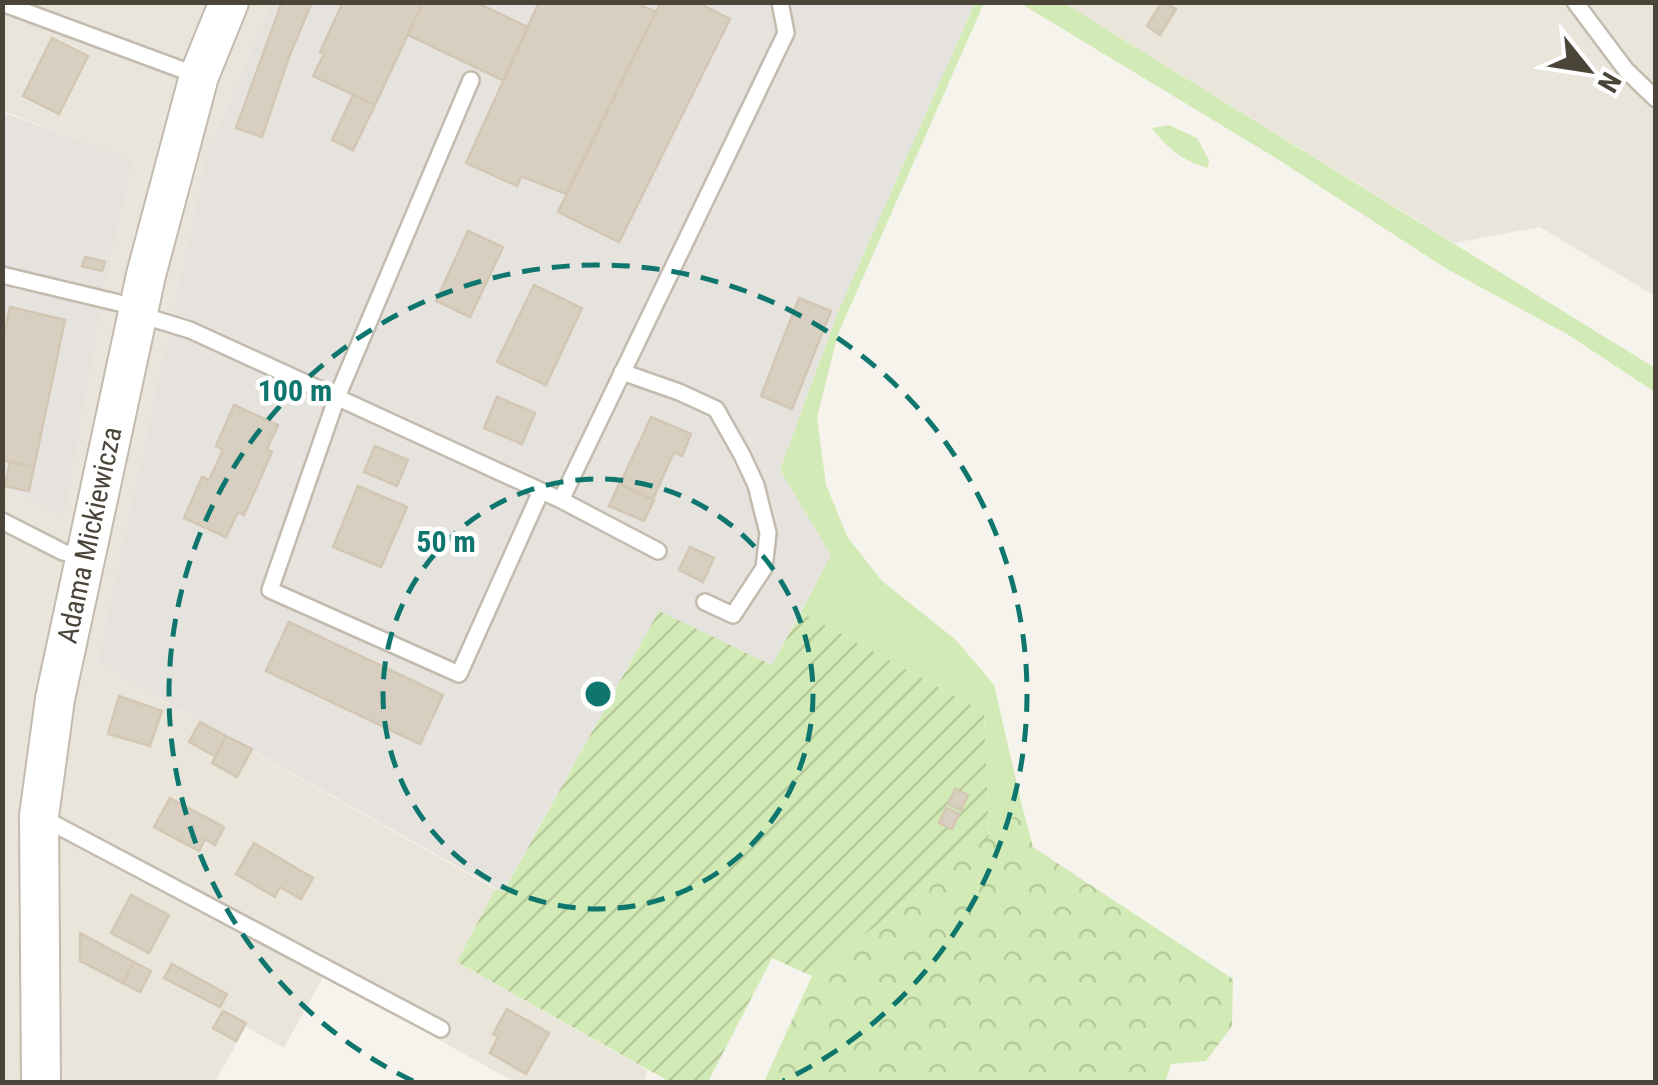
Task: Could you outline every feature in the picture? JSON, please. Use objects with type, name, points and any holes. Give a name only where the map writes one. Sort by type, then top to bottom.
[{"type":"street","name":"Adama Mickiewicza","points":[[42,1082],[39,816],[55,700],[138,311],[199,76],[229,2]]},
{"type":"lane","points":[[560,500],[786,32],[780,2]]},
{"type":"lane","points":[[1575,2],[1626,70],[1656,100]]},
{"type":"lane","points":[[2,3],[199,76]]},
{"type":"lane","points":[[471,80],[337,397],[270,590],[459,674],[541,492]]},
{"type":"lane","points":[[2,276],[103,298],[190,330],[560,500],[658,551]]},
{"type":"lane","points":[[622,372],[716,409],[756,485],[768,533],[764,568],[733,615],[704,602]]},
{"type":"lane","points":[[2,521],[63,552],[84,556]]},
{"type":"lane","points":[[39,816],[441,1029]]},
{"type":"shaded area","points":[[3,3],[271,3],[206,156],[97,663],[495,889],[457,962],[647,1070],[644,1082],[514,1082],[324,975],[284,1048],[246,1027],[215,1082],[3,1082],[2,486],[65,516],[103,298],[134,161],[3,111]]},
{"type":"shaded area","points":[[271,3],[975,3],[838,312],[780,470],[831,555],[772,665],[659,612],[503,892],[97,663],[206,156]]},
{"type":"shaded area","points":[[1064,3],[1655,3],[1655,296],[1540,227],[1454,243]]},
{"type":"shaded area","points":[[2,112],[134,160],[103,298],[65,517],[3,486]]},
{"type":"green space","points":[[975,3],[984,3],[838,334],[817,418],[826,485],[848,538],[882,581],[956,640],[994,685],[1023,810],[989,837],[984,712],[801,612],[831,555],[780,470],[838,312]]},
{"type":"green space","points":[[1020,3],[1064,3],[1655,368],[1655,392],[1567,334],[1447,269],[1279,160]]},
{"type":"green space","points":[[1169,125],[1197,138],[1209,160],[1208,168],[1176,153],[1152,128]]},
{"type":"green space","points":[[659,611],[772,665],[801,612],[984,712],[989,837],[812,976],[772,958],[708,1082],[670,1082],[457,962],[495,889],[504,891]]},
{"type":"green space","points":[[1023,810],[1033,847],[1233,979],[1232,1026],[1206,1061],[1171,1064],[1165,1082],[764,1082],[812,976]]},
{"type":"building","points":[[282,2],[312,2],[262,137],[236,128]]},
{"type":"building","points":[[343,2],[423,2],[375,105],[313,76]]},
{"type":"building","points":[[423,2],[475,2],[528,27],[504,81],[408,35]]},
{"type":"building","points":[[539,2],[634,2],[656,12],[566,194],[521,176],[517,186],[466,163]]},
{"type":"building","points":[[661,2],[697,2],[730,19],[619,242],[558,212]]},
{"type":"building","points":[[1162,2],[1176,9],[1160,35],[1147,26]]},
{"type":"building","points":[[52,38],[88,56],[59,114],[23,96]]},
{"type":"building","points":[[353,95],[375,105],[353,150],[332,140]]},
{"type":"building","points":[[468,231],[503,247],[470,317],[436,301]]},
{"type":"building","points":[[85,257],[105,262],[102,271],[82,266]]},
{"type":"building","points":[[534,285],[582,308],[546,385],[497,362]]},
{"type":"building","points":[[799,298],[831,311],[792,409],[761,396]]},
{"type":"building","points":[[10,307],[65,320],[34,467],[2,460],[2,345]]},
{"type":"building","points":[[497,397],[535,413],[522,444],[484,428]]},
{"type":"building","points":[[234,405],[278,425],[267,449],[272,452],[244,515],[238,512],[226,537],[184,518],[202,477],[209,480],[223,450],[216,446]]},
{"type":"building","points":[[651,417],[691,434],[682,456],[674,452],[653,499],[620,484]]},
{"type":"building","points":[[375,446],[408,460],[397,486],[364,472]]},
{"type":"building","points":[[10,462],[34,467],[29,491],[5,486]]},
{"type":"building","points":[[619,484],[654,500],[644,521],[609,506]]},
{"type":"building","points":[[358,486],[407,507],[381,567],[333,547]]},
{"type":"building","points":[[690,547],[714,558],[703,582],[679,570]]},
{"type":"building","points":[[289,622],[443,695],[420,744],[266,671]]},
{"type":"building","points":[[119,696],[162,711],[150,746],[108,734]]},
{"type":"building","points":[[200,722],[226,736],[215,756],[189,742]]},
{"type":"building","points":[[226,736],[252,749],[237,777],[212,763]]},
{"type":"building","points":[[955,789],[968,795],[961,810],[948,804]]},
{"type":"building","points":[[170,798],[224,827],[215,845],[205,839],[199,851],[154,827]]},
{"type":"building","points":[[946,808],[959,814],[952,829],[939,823]]},
{"type":"building","points":[[254,843],[313,878],[301,899],[280,887],[275,897],[236,874]]},
{"type":"building","points":[[131,895],[169,915],[149,953],[111,933]]},
{"type":"building","points":[[80,933],[134,962],[123,983],[80,961]]},
{"type":"building","points":[[134,962],[151,971],[140,992],[123,983]]},
{"type":"building","points":[[172,964],[227,994],[220,1007],[164,978]]},
{"type":"building","points":[[507,1009],[549,1033],[526,1074],[490,1053],[498,1037],[493,1034]]},
{"type":"building","points":[[223,1011],[246,1023],[236,1041],[213,1028]]}]
